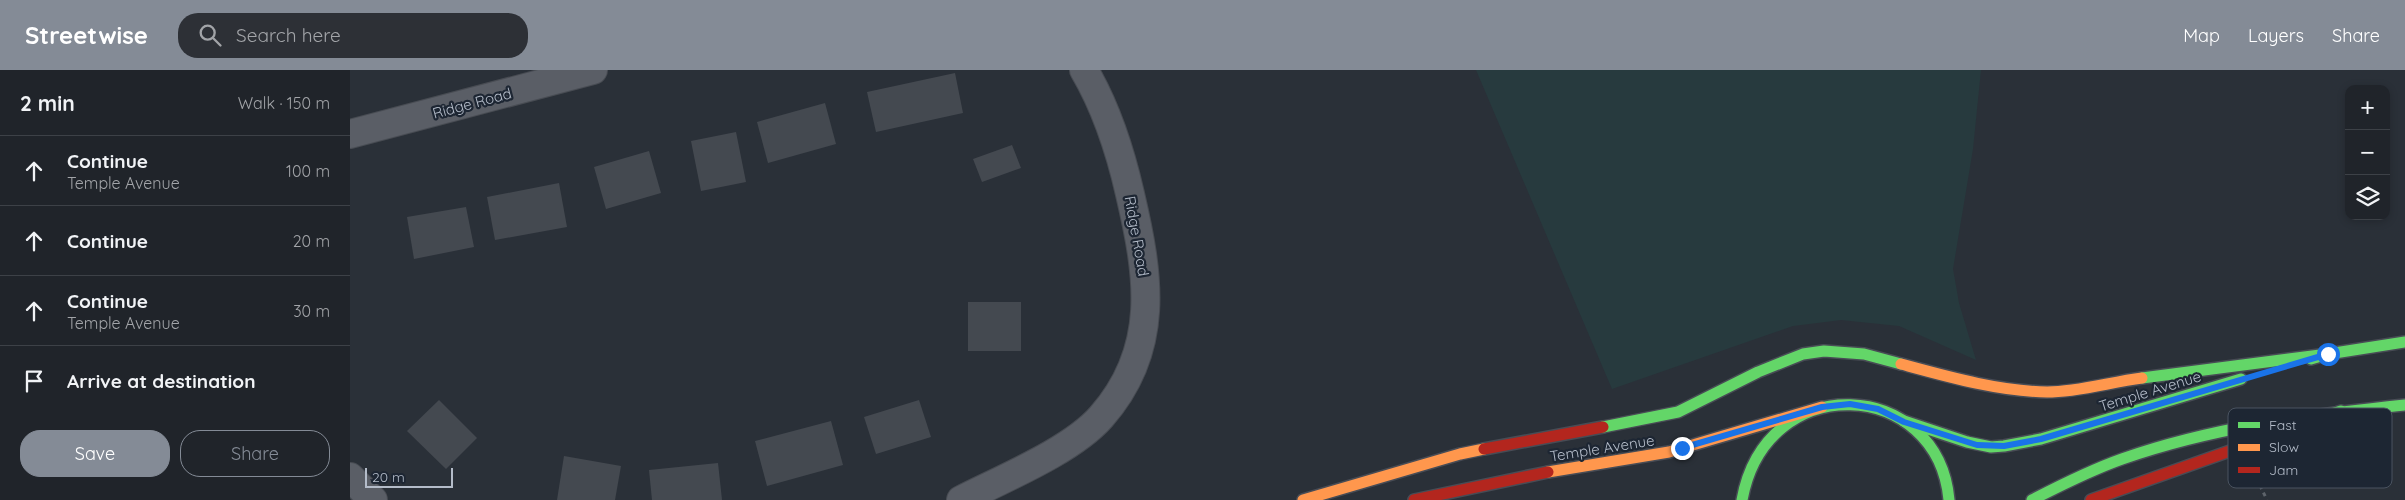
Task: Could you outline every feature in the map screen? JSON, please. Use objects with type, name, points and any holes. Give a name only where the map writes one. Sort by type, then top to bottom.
[{"type":"main road","name":"Temple Avenue","points":[[1904,422],[1977,445],[1991,447],[2018,444],[2041,439],[2328,354],[2405,342]]},
{"type":"main road","points":[[1304,500],[1460,454],[1678,412],[1781,361],[1818,352],[1864,354],[1968,382],[2048,392],[2077,390],[2137,379],[2328,354]]},
{"type":"main road","points":[[1742,500],[1744,485],[1753,462],[1765,443],[1781,427],[1794,419],[1822,407],[1835,404],[1865,405],[1892,414],[1924,438],[1938,459],[1947,483],[1949,500]]},
{"type":"main road","points":[[2373,408],[2405,405]]},
{"type":"main road","name":"Temple Avenue","points":[[1414,500],[1521,476],[1669,452],[1822,407]]},
{"type":"main road","points":[[2032,500],[2100,467],[2150,450],[2228,430]]},
{"type":"main road","points":[[2092,500],[2228,451]]},
{"type":"street","name":"Ridge Road","points":[[350,134],[593,70]]},
{"type":"street","name":"Ridge Road","points":[[961,500],[1075,440],[1101,418],[1121,390],[1134,363],[1144,327],[1147,293],[1143,249],[1122,160],[1108,116],[1084,70]]},
{"type":"street","points":[[350,477],[373,500]]},
{"type":"green space","points":[[1476,70],[1981,70],[1973,149],[1953,269],[1959,303],[1976,360],[1899,326],[1841,320],[1793,326],[1612,389]]},
{"type":"building","points":[[955,73],[963,113],[876,132],[867,92]]},
{"type":"building","points":[[825,103],[836,144],[768,163],[757,122]]},
{"type":"building","points":[[736,132],[746,182],[701,191],[691,141]]},
{"type":"building","points":[[1012,145],[1021,168],[982,182],[973,159]]},
{"type":"building","points":[[649,151],[661,193],[606,209],[594,167]]},
{"type":"building","points":[[559,183],[567,227],[495,240],[487,197]]},
{"type":"building","points":[[466,207],[474,247],[414,259],[407,217]]},
{"type":"building","points":[[968,302],[1021,302],[1021,351],[968,351]]},
{"type":"building","points":[[439,400],[477,438],[446,469],[407,431]]},
{"type":"building","points":[[919,400],[931,437],[876,454],[864,417]]},
{"type":"building","points":[[831,421],[843,465],[767,486],[755,441]]},
{"type":"building","points":[[564,456],[621,466],[615,500],[557,500]]},
{"type":"building","points":[[718,463],[722,500],[652,500],[649,470]]},
{"type":"traffic: fast","points":[[2311,359],[2328,354],[2405,342]]},
{"type":"traffic: fast","points":[[1603,427],[1678,412],[1758,372],[1803,354],[1824,351],[1864,354],[1901,364]]},
{"type":"traffic: fast","points":[[2142,378],[2328,354]]},
{"type":"traffic: fast","points":[[1904,421],[1967,442],[1991,447],[2004,446],[2041,439],[2241,379]]},
{"type":"traffic: fast","points":[[1742,500],[1757,457],[1783,427],[1815,410],[1850,405],[1885,412],[1915,430],[1938,460],[1949,500]]},
{"type":"traffic: fast","points":[[2378,408],[2405,405]]},
{"type":"traffic: fast","points":[[2032,500],[2110,463],[2191,438],[2228,430]]},
{"type":"traffic: slow","points":[[1901,364],[1974,382],[2029,391],[2059,392],[2142,378]]},
{"type":"traffic: slow","points":[[1548,472],[1669,452],[1822,407]]},
{"type":"traffic: slow","points":[[1303,500],[1460,454],[1484,449]]},
{"type":"traffic: jam","points":[[1484,449],[1603,427]]},
{"type":"traffic: jam","points":[[2091,500],[2228,452]]},
{"type":"traffic: jam","points":[[1414,500],[1548,472]]},
{"type":"route","points":[[1682,448],[1710,438],[1835,404],[1865,405],[1892,414],[1904,422],[1977,445],[1991,447],[2018,444],[2041,439],[2328,354]]}]
